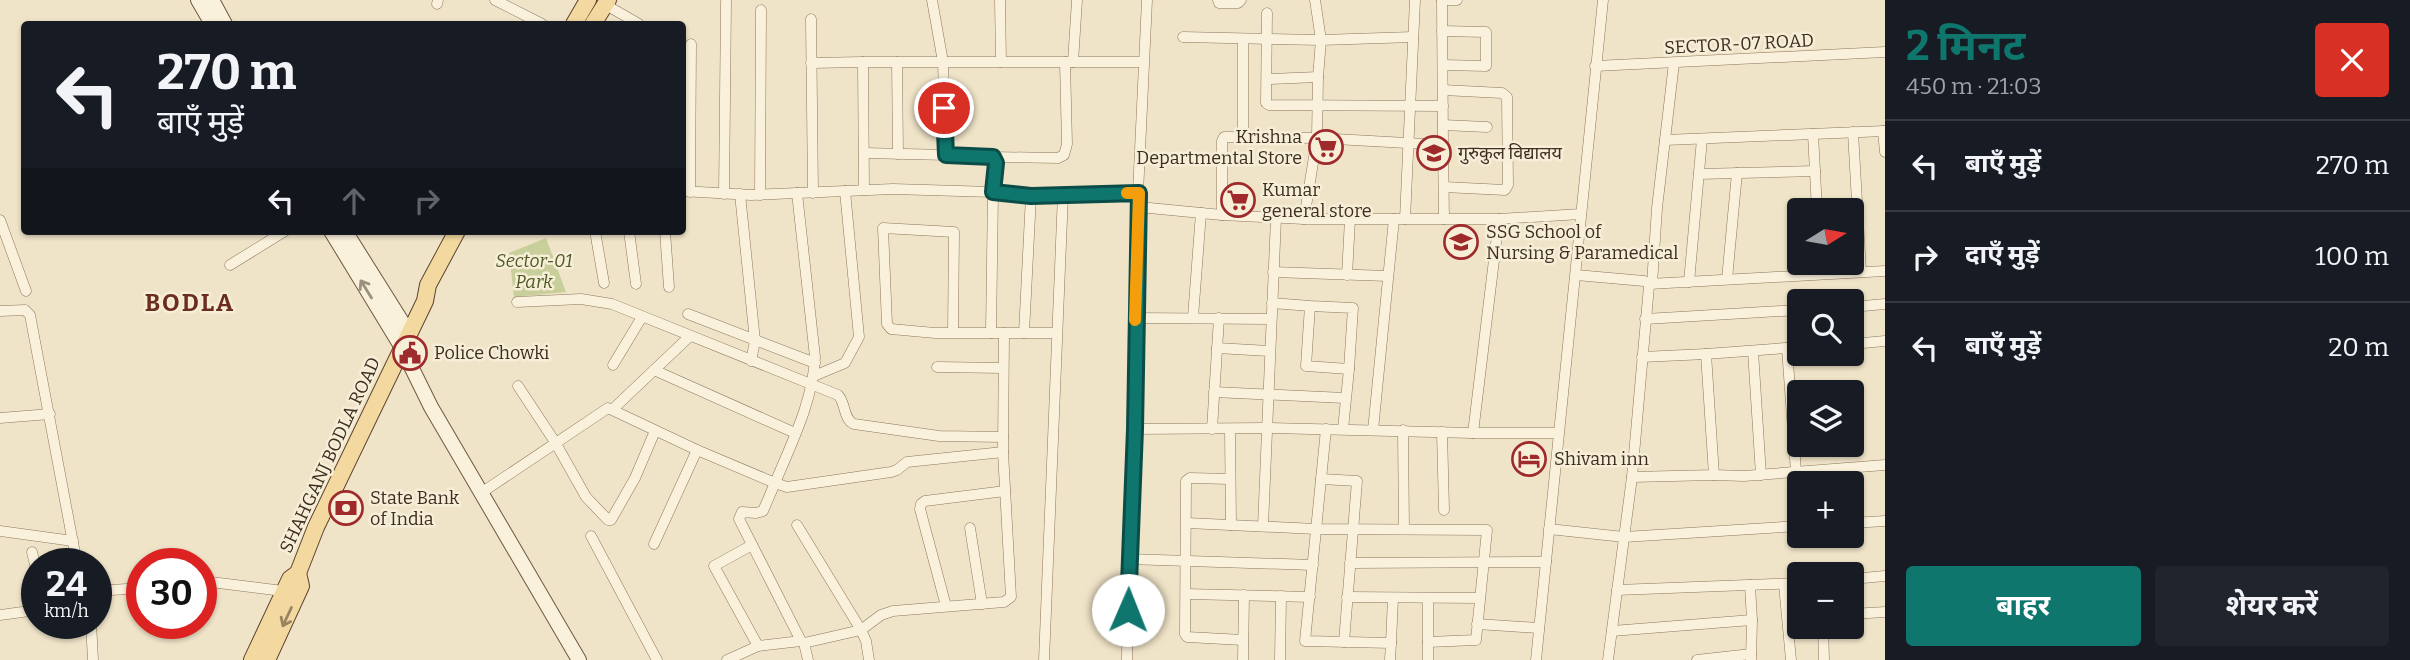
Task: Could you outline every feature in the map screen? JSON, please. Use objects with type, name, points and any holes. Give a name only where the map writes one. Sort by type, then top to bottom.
[{"type":"main road","points":[[198,0],[210,21]]},
{"type":"main road","points":[[212,0],[223,21]]},
{"type":"main road","points":[[576,21],[588,0]]},
{"type":"main road","points":[[595,21],[607,2]]},
{"type":"main road","points":[[334,235],[405,339]]},
{"type":"main road","points":[[347,235],[405,339],[431,407],[579,660]]},
{"type":"main road","name":"SHAHGANJ BODLA ROAD","points":[[252,660],[289,579],[298,572],[316,527],[425,301],[428,285],[455,235]]},
{"type":"main road","name":"SHAHGANJ BODLA ROAD","points":[[425,301],[435,291],[467,235]]},
{"type":"main road","points":[[267,660],[301,586],[298,572]]},
{"type":"street","points":[[495,0],[536,21]]},
{"type":"street","points":[[932,0],[943,62],[946,155]]},
{"type":"street","points":[[1000,0],[1001,62]]},
{"type":"street","points":[[864,153],[1058,158],[1064,155],[1067,144],[1069,62],[1077,0]]},
{"type":"street","points":[[1127,660],[1128,559],[1135,429],[1135,318],[1147,0]]},
{"type":"street","points":[[1218,0],[1219,3],[1238,3],[1241,0]]},
{"type":"street","points":[[1304,219],[1317,138],[1321,40],[1315,0]]},
{"type":"street","points":[[1373,430],[1388,276],[1399,219],[1407,143],[1415,0]]},
{"type":"street","points":[[1444,219],[1442,0],[1457,0]]},
{"type":"street","points":[[1536,660],[1603,0]]},
{"type":"street","points":[[607,2],[635,21]]},
{"type":"street","points":[[724,194],[726,2]]},
{"type":"street","points":[[760,195],[761,10]]},
{"type":"street","points":[[1267,13],[1266,103],[1269,106],[1443,106]]},
{"type":"street","points":[[811,19],[813,192]]},
{"type":"street","points":[[1442,31],[1486,32],[1486,66],[1443,65]]},
{"type":"street","points":[[1183,37],[1321,40],[1413,37]]},
{"type":"street","points":[[1243,39],[1244,137]]},
{"type":"street","points":[[691,44],[686,191],[760,195],[864,190],[993,192],[1031,196],[1139,193]]},
{"type":"street","name":"SECTOR-07 ROAD","points":[[1595,66],[1885,52]]},
{"type":"street","points":[[811,62],[1143,62]]},
{"type":"street","points":[[863,62],[864,190]]},
{"type":"street","points":[[897,62],[898,154]]},
{"type":"street","points":[[1608,660],[1632,477],[1645,319],[1674,62]]},
{"type":"street","points":[[1267,79],[1318,77]]},
{"type":"street","points":[[1443,90],[1502,93],[1507,97],[1508,185],[1505,190],[1444,187]]},
{"type":"street","points":[[1443,125],[1487,127]]},
{"type":"street","points":[[1665,140],[1884,131],[1885,152]]},
{"type":"street","points":[[1853,132],[1857,198]]},
{"type":"street","points":[[1813,134],[1816,198]]},
{"type":"street","points":[[1222,215],[1224,137],[1317,138],[1443,145]]},
{"type":"street","points":[[1689,282],[1702,139]]},
{"type":"street","points":[[991,333],[993,192],[996,163],[993,157]]},
{"type":"street","points":[[1699,174],[1815,171]]},
{"type":"street","points":[[1727,279],[1737,173]]},
{"type":"street","points":[[813,381],[845,363],[859,337],[845,191]]},
{"type":"street","points":[[797,193],[815,363],[813,381],[763,511],[744,511],[739,516],[802,642],[808,660]]},
{"type":"street","points":[[740,194],[755,341],[751,361]]},
{"type":"street","points":[[1044,660],[1062,194]]},
{"type":"street","points":[[1024,333],[1031,196]]},
{"type":"street","points":[[1139,207],[1304,219],[1499,219],[1581,214]]},
{"type":"street","points":[[1193,317],[1201,213]]},
{"type":"street","points":[[1263,526],[1265,428],[1276,218]]},
{"type":"street","points":[[1347,275],[1350,219]]},
{"type":"street","points":[[1473,433],[1499,219]]},
{"type":"street","points":[[0,220],[26,291]]},
{"type":"street","points":[[953,333],[954,232],[883,228],[888,327],[895,330],[953,333],[1055,332]]},
{"type":"street","points":[[230,265],[279,235]]},
{"type":"street","points":[[596,235],[604,283]]},
{"type":"street","points":[[630,235],[636,284]]},
{"type":"street","points":[[665,235],[669,287]]},
{"type":"street","points":[[1864,272],[1885,271]]},
{"type":"street","points":[[1273,272],[1388,276]]},
{"type":"street","points":[[1576,275],[1644,281],[1651,284],[1787,272]]},
{"type":"street","points":[[517,302],[588,300],[612,304],[751,361],[813,381],[839,396],[848,420],[854,424],[935,436],[1003,437]]},
{"type":"street","points":[[1272,303],[1353,308],[1342,429]]},
{"type":"street","points":[[1864,305],[1885,304]]},
{"type":"street","points":[[1310,306],[1306,366],[1349,369]]},
{"type":"street","points":[[0,311],[25,310],[30,313],[74,548]]},
{"type":"street","points":[[1645,319],[1787,311]]},
{"type":"street","points":[[688,314],[815,363]]},
{"type":"street","points":[[613,365],[642,317]]},
{"type":"street","points":[[1135,318],[1271,319]]},
{"type":"street","points":[[1212,429],[1219,318]]},
{"type":"street","points":[[727,660],[758,646],[802,642],[861,630],[881,615],[893,611],[1009,600],[1012,594],[1003,452],[1004,333]]},
{"type":"street","points":[[613,409],[690,336]]},
{"type":"street","points":[[1864,343],[1885,341]]},
{"type":"street","points":[[1217,348],[1269,351]]},
{"type":"street","points":[[1642,357],[1787,348]]},
{"type":"street","points":[[1753,351],[1761,475]]},
{"type":"street","points":[[1706,354],[1714,475]]},
{"type":"street","points":[[1788,366],[1796,471]]},
{"type":"street","points":[[937,367],[1003,368]]},
{"type":"street","points":[[654,370],[795,433]]},
{"type":"street","points":[[518,386],[555,442],[586,497],[606,519],[611,520],[635,478],[656,431]]},
{"type":"street","points":[[1214,392],[1345,398]]},
{"type":"street","points":[[481,493],[603,410],[613,409],[697,450],[787,487],[891,472],[907,463],[1003,452]]},
{"type":"street","points":[[0,418],[50,414]]},
{"type":"street","points":[[1135,429],[1265,428],[1558,433]]},
{"type":"street","points":[[1230,429],[1231,525]]},
{"type":"street","points":[[1325,429],[1305,641],[1391,643]]},
{"type":"street","points":[[1403,430],[1404,529]]},
{"type":"street","points":[[1442,432],[1444,510]]},
{"type":"street","points":[[654,544],[697,450]]},
{"type":"street","points":[[1811,471],[1885,466]]},
{"type":"street","points":[[1632,477],[1787,473]]},
{"type":"street","points":[[1321,478],[1357,481],[1343,642]]},
{"type":"street","points":[[1230,479],[1187,479],[1186,636],[1243,639]]},
{"type":"street","points":[[946,606],[920,509],[921,504],[925,501],[1005,491]]},
{"type":"street","points":[[1864,522],[1885,521]]},
{"type":"street","points":[[1186,523],[1353,529],[1487,530],[1476,640],[1427,642]]},
{"type":"street","points":[[797,525],[861,630],[869,660]]},
{"type":"street","points":[[1549,529],[1624,537],[1787,527]]},
{"type":"street","points":[[970,528],[982,604]]},
{"type":"street","points":[[0,531],[73,541]]},
{"type":"street","points":[[591,536],[657,660]]},
{"type":"street","points":[[752,545],[714,566],[758,646]]},
{"type":"street","points":[[1128,559],[1313,565]]},
{"type":"street","points":[[1350,563],[1546,562]]},
{"type":"street","points":[[1864,578],[1885,576]]},
{"type":"street","points":[[217,583],[283,591]]},
{"type":"street","points":[[1784,584],[1791,660]]},
{"type":"street","points":[[1617,590],[1787,584]]},
{"type":"street","points":[[1697,660],[1751,657],[1750,585]]},
{"type":"street","points":[[1186,594],[1310,597]]},
{"type":"street","points":[[1243,660],[1244,595]]},
{"type":"street","points":[[1280,660],[1281,596]]},
{"type":"street","points":[[1347,597],[1479,598]]},
{"type":"street","points":[[1390,660],[1393,597]]},
{"type":"street","points":[[1427,598],[1427,660]]},
{"type":"street","points":[[0,615],[21,612]]},
{"type":"street","points":[[1864,613],[1885,612]]},
{"type":"street","points":[[1612,631],[1752,620]]},
{"type":"street","points":[[1478,624],[1539,628]]},
{"type":"street","points":[[92,639],[93,660]]},
{"type":"street","points":[[1823,639],[1824,660]]},
{"type":"green space","name":"Sector-01 Park","points":[[546,238],[566,292],[514,297],[509,253]]},
{"type":"slow traffic","points":[[1127,193],[1139,193],[1135,320]]},
{"type":"place","name":"Krishna Departmental Store","points":[[1326,147]]},
{"type":"place","name":"गुरुकुल विद्यालय","points":[[1434,153]]},
{"type":"place","name":"Kumar general store","points":[[1238,200]]},
{"type":"place","name":"SSG School of Nursing & Paramedical","points":[[1461,242]]},
{"type":"place","name":"Police Chowki","points":[[410,353]]},
{"type":"place","name":"Shivam inn","points":[[1529,459]]},
{"type":"place","name":"State Bank of India","points":[[346,508]]},
{"type":"district","name":"BODLA","points":[[190,303]]},
{"type":"route","points":[[944,108],[946,155],[993,157],[996,163],[993,192],[1031,196],[1139,193],[1135,429],[1128,610]]}]
